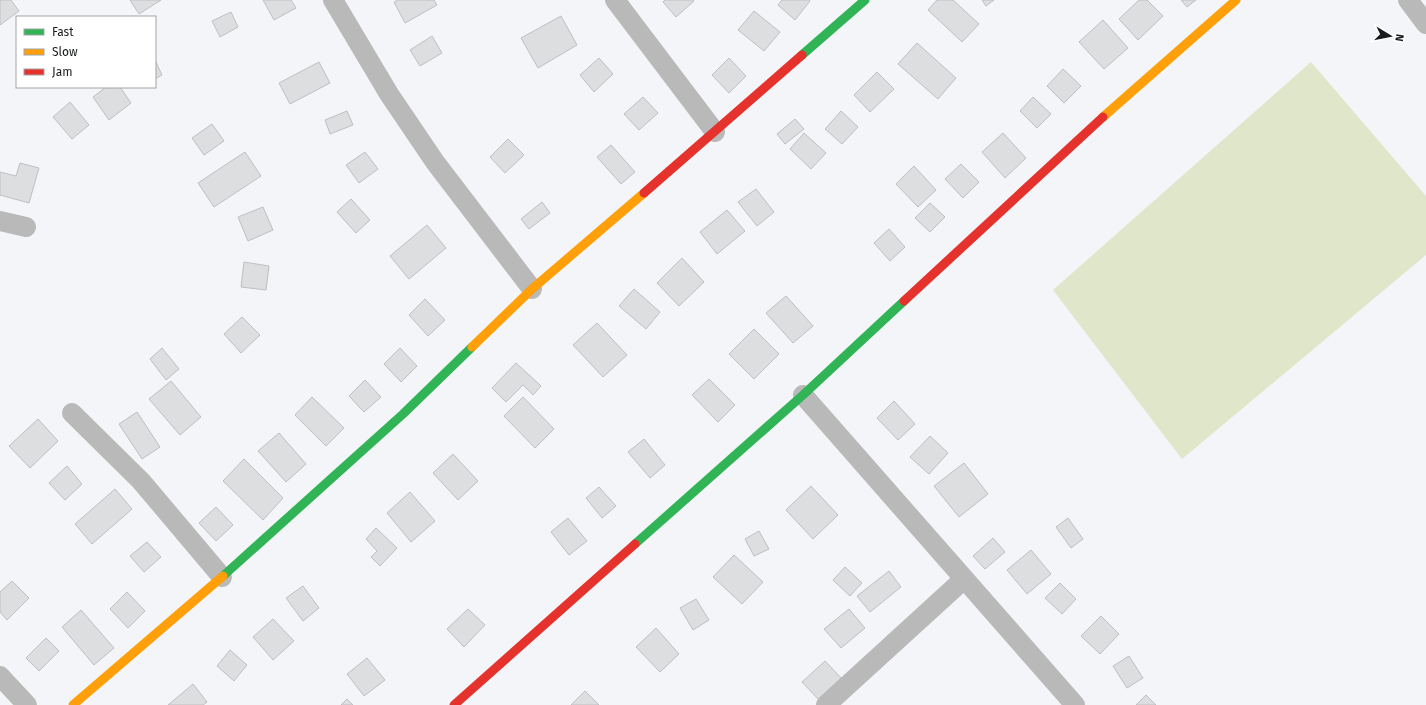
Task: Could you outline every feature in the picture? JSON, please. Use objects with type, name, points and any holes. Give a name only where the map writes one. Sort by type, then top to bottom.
[{"type":"street","points":[[333,0],[389,94],[435,162],[532,289]]},
{"type":"street","points":[[615,0],[715,132]]},
{"type":"street","points":[[73,705],[222,577],[402,414],[532,289],[715,132],[865,0]]},
{"type":"street","points":[[454,705],[803,395],[1118,103],[1236,0]]},
{"type":"street","points":[[1408,0],[1426,24]]},
{"type":"street","points":[[0,221],[26,227]]},
{"type":"street","points":[[803,395],[1076,705]]},
{"type":"street","points":[[72,413],[141,481],[222,577]]},
{"type":"street","points":[[826,705],[964,578]]},
{"type":"street","points":[[0,676],[27,705]]},
{"type":"green space","points":[[1311,62],[1426,196],[1426,255],[1182,459],[1053,290]]},
{"type":"building","points":[[0,0],[11,0],[19,11],[0,25]]},
{"type":"building","points":[[130,0],[161,0],[139,14]]},
{"type":"building","points":[[263,0],[291,0],[296,8],[274,20]]},
{"type":"building","points":[[398,0],[434,0],[437,5],[405,23],[394,2]]},
{"type":"building","points":[[665,0],[694,1],[676,17],[663,2]]},
{"type":"building","points":[[782,0],[810,1],[795,20],[778,5]]},
{"type":"building","points":[[937,0],[953,0],[979,24],[962,42],[928,10]]},
{"type":"building","points":[[982,0],[994,0],[986,6]]},
{"type":"building","points":[[1139,0],[1147,0],[1163,16],[1138,40],[1119,19]]},
{"type":"building","points":[[1181,0],[1196,0],[1187,7]]},
{"type":"building","points":[[754,11],[780,32],[764,51],[738,30]]},
{"type":"building","points":[[231,12],[238,27],[220,37],[212,21]]},
{"type":"building","points":[[561,16],[577,45],[538,68],[521,38]]},
{"type":"building","points":[[1103,20],[1128,48],[1104,69],[1079,42]]},
{"type":"building","points":[[432,36],[442,53],[420,66],[410,50]]},
{"type":"building","points":[[917,43],[956,78],[938,99],[898,64]]},
{"type":"building","points":[[599,58],[613,74],[594,92],[580,75]]},
{"type":"building","points":[[729,58],[746,76],[729,93],[712,75]]},
{"type":"building","points":[[156,62],[162,75],[156,78]]},
{"type":"building","points":[[319,62],[330,83],[290,104],[279,83]]},
{"type":"building","points":[[1063,69],[1081,86],[1064,103],[1047,86]]},
{"type":"building","points":[[877,72],[894,89],[870,112],[854,95]]},
{"type":"building","points":[[105,88],[121,88],[131,103],[109,120],[93,97]]},
{"type":"building","points":[[643,97],[658,113],[639,130],[624,114]]},
{"type":"building","points":[[1033,97],[1051,114],[1037,128],[1020,111]]},
{"type":"building","points":[[70,102],[89,125],[72,139],[53,117]]},
{"type":"building","points":[[347,111],[353,125],[330,134],[325,120]]},
{"type":"building","points":[[841,111],[858,127],[842,144],[825,129]]},
{"type":"building","points":[[795,119],[804,129],[785,144],[777,134]]},
{"type":"building","points":[[212,124],[224,141],[204,155],[192,138]]},
{"type":"building","points":[[804,133],[826,153],[811,169],[790,149]]},
{"type":"building","points":[[1003,133],[1026,158],[1005,178],[982,152]]},
{"type":"building","points":[[508,139],[524,155],[505,173],[490,157]]},
{"type":"building","points":[[611,145],[635,172],[621,184],[597,157]]},
{"type":"building","points":[[245,152],[261,176],[214,207],[198,183]]},
{"type":"building","points":[[365,152],[378,169],[359,183],[346,165]]},
{"type":"building","points":[[20,163],[39,168],[29,203],[0,195],[0,172],[16,176]]},
{"type":"building","points":[[961,164],[979,182],[963,198],[945,179]]},
{"type":"building","points":[[914,166],[936,190],[918,207],[896,184]]},
{"type":"building","points":[[756,189],[774,212],[757,226],[738,202]]},
{"type":"building","points":[[351,199],[370,220],[356,233],[337,212]]},
{"type":"building","points":[[542,202],[550,213],[529,229],[521,219]]},
{"type":"building","points":[[930,203],[945,217],[930,232],[915,218]]},
{"type":"building","points":[[263,207],[273,230],[248,241],[238,217]]},
{"type":"building","points":[[727,210],[745,231],[717,254],[700,232]]},
{"type":"building","points":[[427,225],[446,248],[409,279],[390,256]]},
{"type":"building","points":[[889,229],[905,247],[890,261],[874,243]]},
{"type":"building","points":[[682,258],[704,282],[679,306],[657,283]]},
{"type":"building","points":[[244,262],[269,266],[266,290],[241,287]]},
{"type":"building","points":[[634,289],[660,312],[646,329],[619,306]]},
{"type":"building","points":[[786,296],[813,326],[793,343],[766,313]]},
{"type":"building","points":[[425,299],[445,320],[428,336],[409,315]]},
{"type":"building","points":[[242,317],[260,335],[241,353],[224,334]]},
{"type":"building","points":[[597,323],[627,355],[603,377],[573,345]]},
{"type":"building","points":[[754,329],[779,354],[754,379],[729,354]]},
{"type":"building","points":[[162,348],[179,369],[166,380],[150,359]]},
{"type":"building","points":[[400,348],[417,366],[401,382],[384,364]]},
{"type":"building","points":[[516,363],[541,386],[533,395],[523,385],[506,402],[492,388]]},
{"type":"building","points":[[709,379],[735,405],[718,422],[692,395]]},
{"type":"building","points":[[365,380],[381,397],[364,412],[349,396]]},
{"type":"building","points":[[171,381],[201,417],[180,435],[149,399]]},
{"type":"building","points":[[312,397],[344,428],[326,446],[295,415]]},
{"type":"building","points":[[523,397],[554,429],[535,448],[504,416]]},
{"type":"building","points":[[894,401],[915,424],[898,440],[877,418]]},
{"type":"building","points":[[137,412],[160,447],[142,459],[119,424]]},
{"type":"building","points":[[38,419],[58,441],[30,468],[9,446]]},
{"type":"building","points":[[279,433],[306,464],[286,482],[258,451]]},
{"type":"building","points":[[930,436],[948,453],[929,474],[910,457]]},
{"type":"building","points":[[644,439],[665,465],[650,478],[628,452]]},
{"type":"building","points":[[453,454],[478,481],[458,500],[433,473]]},
{"type":"building","points":[[244,459],[283,498],[263,520],[223,481]]},
{"type":"building","points":[[964,463],[988,494],[959,517],[934,486]]},
{"type":"building","points":[[67,466],[82,484],[65,500],[49,483]]},
{"type":"building","points":[[811,486],[838,515],[813,539],[786,510]]},
{"type":"building","points":[[599,487],[616,506],[602,518],[586,498]]},
{"type":"building","points":[[115,489],[132,509],[92,544],[75,524]]},
{"type":"building","points":[[410,492],[435,521],[411,542],[387,513]]},
{"type":"building","points":[[216,507],[233,525],[216,541],[199,523]]},
{"type":"building","points":[[568,518],[587,541],[569,555],[551,532]]},
{"type":"building","points":[[1068,518],[1083,539],[1071,548],[1056,527]]},
{"type":"building","points":[[376,528],[397,548],[380,566],[371,557],[377,551],[366,539]]},
{"type":"building","points":[[759,531],[769,549],[754,556],[745,539]]},
{"type":"building","points":[[993,538],[1005,552],[985,569],[973,556]]},
{"type":"building","points":[[147,542],[161,557],[144,572],[130,556]]},
{"type":"building","points":[[1031,550],[1051,574],[1027,594],[1007,570]]},
{"type":"building","points":[[734,555],[763,582],[742,604],[713,577]]},
{"type":"building","points":[[845,567],[862,583],[850,596],[833,580]]},
{"type":"building","points":[[889,571],[901,587],[870,612],[857,596]]},
{"type":"building","points":[[12,581],[29,598],[7,620],[0,612],[0,592]]},
{"type":"building","points":[[1060,583],[1076,599],[1062,614],[1045,598]]},
{"type":"building","points":[[303,586],[319,608],[303,621],[286,598]]},
{"type":"building","points":[[127,592],[145,611],[128,628],[110,609]]},
{"type":"building","points":[[696,599],[709,620],[693,630],[680,608]]},
{"type":"building","points":[[468,609],[485,625],[464,647],[447,629]]},
{"type":"building","points":[[849,609],[865,628],[841,648],[824,629]]},
{"type":"building","points":[[81,610],[114,648],[94,665],[62,627]]},
{"type":"building","points":[[1101,616],[1119,634],[1100,654],[1081,636]]},
{"type":"building","points":[[273,619],[294,641],[273,660],[253,637]]},
{"type":"building","points":[[656,628],[679,654],[660,672],[636,647]]},
{"type":"building","points":[[46,638],[59,651],[39,671],[26,658]]},
{"type":"building","points":[[230,650],[247,665],[234,681],[217,666]]},
{"type":"building","points":[[1129,656],[1143,678],[1127,688],[1113,666]]},
{"type":"building","points":[[367,658],[385,680],[364,696],[347,674]]},
{"type":"building","points":[[825,661],[842,679],[819,700],[802,682]]},
{"type":"building","points":[[193,684],[207,702],[203,705],[168,705]]},
{"type":"building","points":[[585,691],[599,705],[571,705]]},
{"type":"building","points":[[1146,695],[1156,705],[1136,705]]},
{"type":"building","points":[[347,699],[353,705],[341,705]]},
{"type":"traffic: fast","points":[[802,55],[865,0]]},
{"type":"traffic: fast","points":[[635,544],[803,395],[904,301]]},
{"type":"traffic: fast","points":[[223,576],[403,414],[472,347]]},
{"type":"traffic: slow","points":[[1103,117],[1236,0]]},
{"type":"traffic: slow","points":[[472,347],[532,289],[644,193]]},
{"type":"traffic: slow","points":[[73,705],[223,576]]},
{"type":"traffic: jam","points":[[644,193],[802,55]]},
{"type":"traffic: jam","points":[[904,301],[1103,117]]},
{"type":"traffic: jam","points":[[454,705],[635,544]]}]
